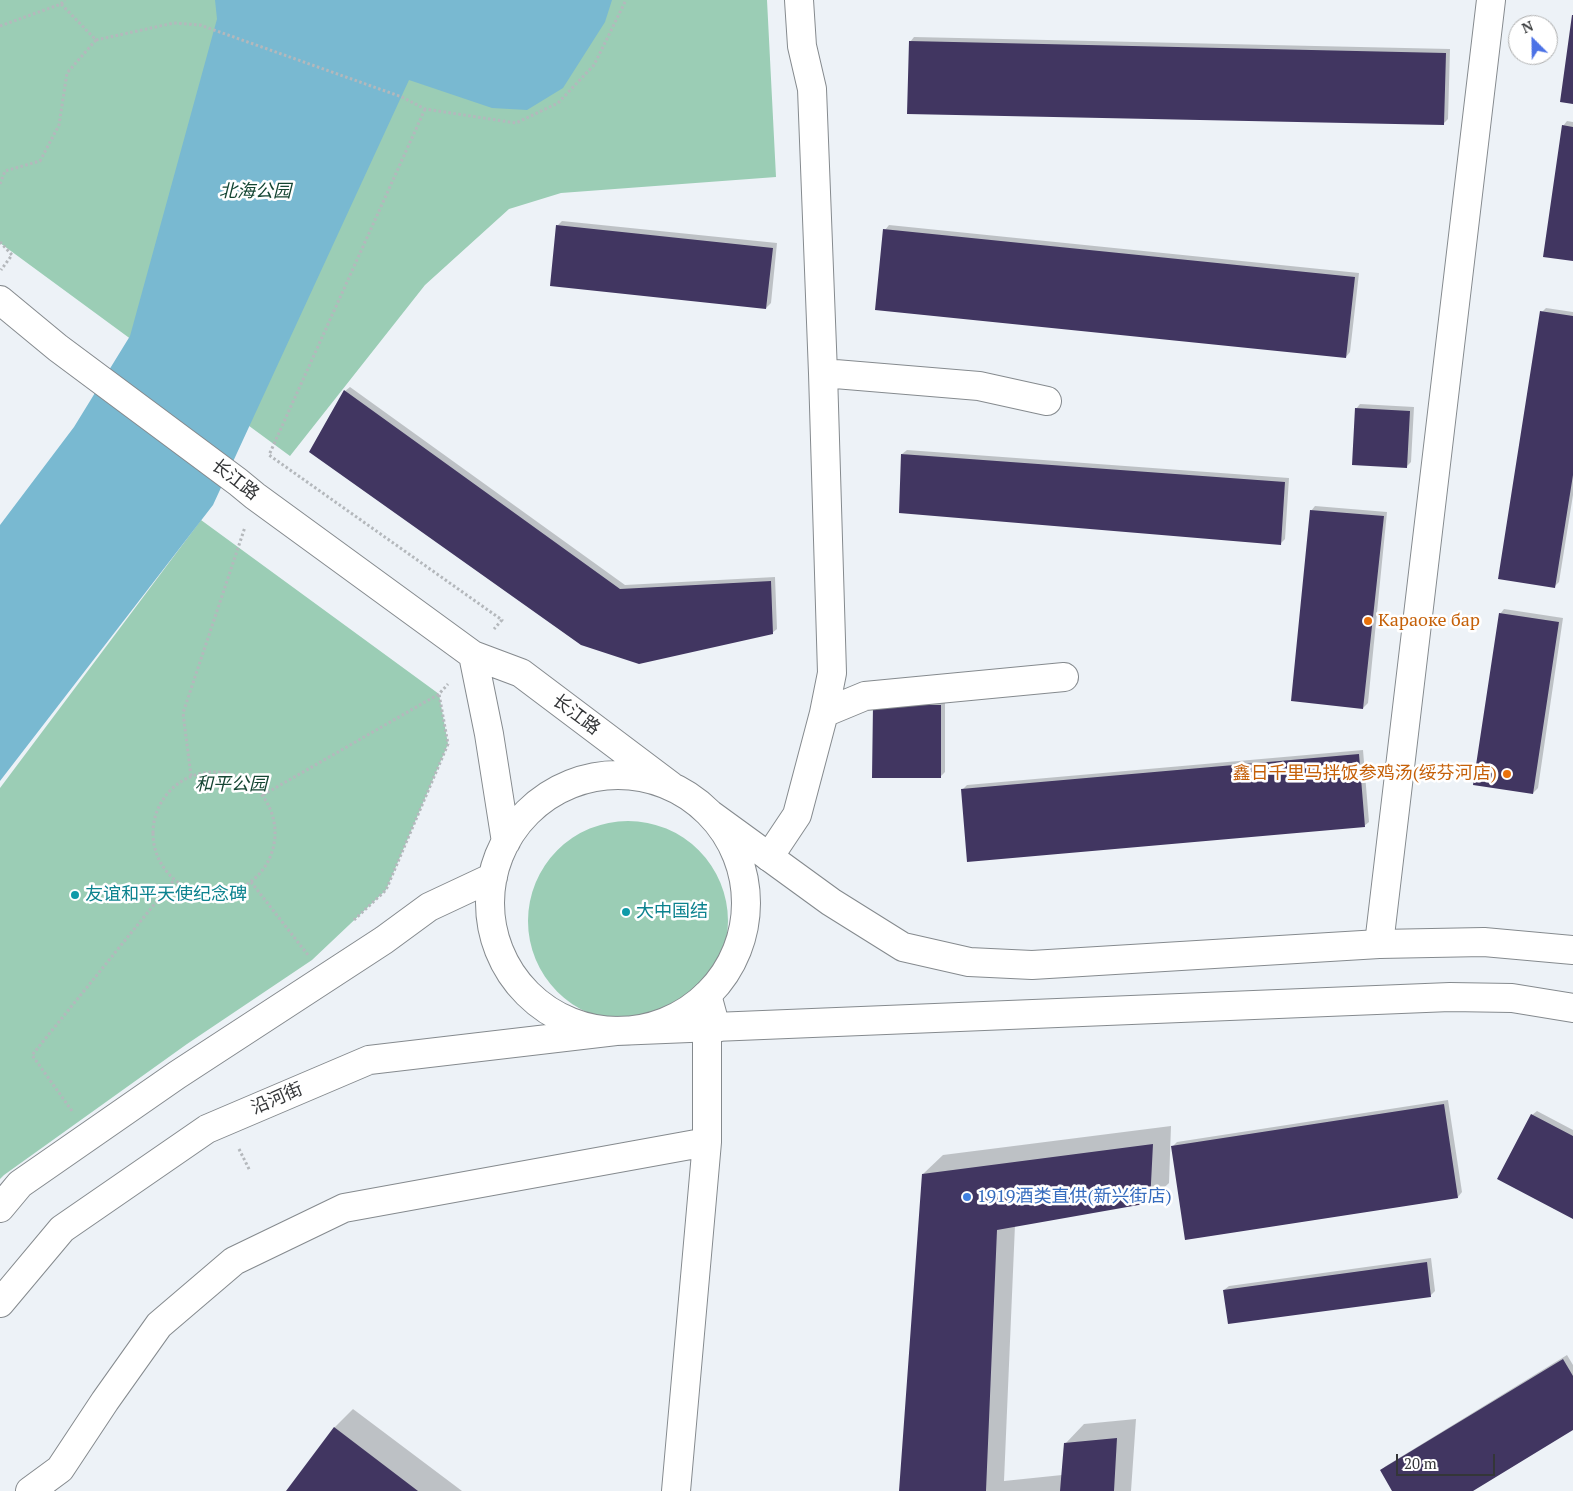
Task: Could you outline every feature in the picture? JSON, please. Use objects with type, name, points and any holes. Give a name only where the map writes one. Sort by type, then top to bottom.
[{"type":"main road","points":[[769,857],[797,816],[824,713],[832,673],[812,89],[802,46],[799,0]]},
{"type":"main road","points":[[1379,944],[1491,0]]},
{"type":"main road","name":"长江路","points":[[0,300],[58,348],[473,656],[521,673],[671,786]]},
{"type":"main road","points":[[823,373],[979,386],[1047,401]]},
{"type":"main road","points":[[473,656],[489,734],[506,842]]},
{"type":"main road","points":[[824,713],[865,696],[1064,677]]},
{"type":"main road","points":[[1573,950],[1484,942],[1379,944],[1032,965],[969,962],[903,947],[832,902],[710,814],[692,798],[671,786],[630,776],[588,779],[568,785],[532,808],[518,824],[498,859],[493,877],[490,902],[492,926],[499,951],[507,966],[526,992],[546,1009],[568,1021],[591,1028],[616,1031],[1450,997],[1512,998],[1573,1008]]},
{"type":"main road","points":[[616,1031],[642,1029],[665,1022],[688,1010],[707,995],[723,976],[736,954],[744,930],[746,905],[744,880],[738,856],[726,834],[710,814]]},
{"type":"main road","points":[[0,1208],[20,1184],[177,1075],[384,940],[429,907],[493,877]]},
{"type":"main road","points":[[676,1491],[707,1142],[712,1028],[707,995]]},
{"type":"main road","name":"沿河街","points":[[0,1303],[62,1229],[207,1129],[225,1121],[368,1060],[616,1031]]},
{"type":"main road","points":[[30,1491],[60,1469],[159,1325],[234,1261],[344,1208],[707,1142]]},
{"type":"path","points":[[0,26],[61,4],[65,0]]},
{"type":"path","points":[[0,184],[4,172],[40,161],[59,125],[67,73],[96,40],[174,23],[200,24],[402,96],[425,109],[516,123],[558,104],[594,65],[626,0]]},
{"type":"path","points":[[61,4],[96,40]]},
{"type":"path","points":[[191,776],[183,713],[247,489],[269,456],[425,109]]},
{"type":"path","points":[[0,242],[12,255],[0,271]]},
{"type":"path","points":[[263,795],[439,694],[502,620],[269,456]]},
{"type":"path","points":[[352,922],[386,890],[448,744],[439,694]]},
{"type":"path","points":[[210,771],[230,773],[248,781],[263,795],[272,812],[276,831],[274,850],[265,868],[251,882],[233,892],[212,895],[191,891],[174,880],[160,864],[153,844],[153,823],[160,804],[173,787],[191,776],[210,771]]},
{"type":"path","points":[[72,1112],[32,1056],[174,880]]},
{"type":"path","points":[[251,882],[312,960]]},
{"type":"path","points":[[225,1121],[250,1171]]},
{"type":"green space","name":"北海公园","points":[[0,0],[767,0],[776,177],[561,193],[509,209],[425,285],[290,456],[0,243]]},
{"type":"green space","name":"和平公园","points":[[201,520],[439,694],[448,744],[386,890],[312,960],[187,1044],[0,1179],[0,788]]},
{"type":"green space","points":[[638,821],[648,822],[675,832],[692,843],[706,857],[721,883],[727,901],[727,941],[717,968],[706,985],[692,999],[675,1010],[648,1020],[618,1021],[608,1020],[581,1010],[564,999],[550,985],[539,968],[529,941],[528,911],[529,901],[539,874],[550,857],[564,843],[581,832],[608,822]]},
{"type":"water","points":[[215,0],[612,0],[605,22],[563,88],[527,110],[492,108],[409,80],[213,505],[0,781],[0,525],[74,427],[130,336],[217,19]]},
{"type":"building","points":[[1573,15],[1573,104],[1560,102]]},
{"type":"building","points":[[909,41],[1446,53],[1444,125],[907,114]]},
{"type":"building","points":[[1562,125],[1573,127],[1573,261],[1543,257]]},
{"type":"building","points":[[556,225],[773,248],[766,309],[550,286]]},
{"type":"building","points":[[883,229],[1355,277],[1346,358],[875,310]]},
{"type":"building","points":[[1540,311],[1573,316],[1573,475],[1555,588],[1498,579]]},
{"type":"building","points":[[344,390],[620,589],[771,581],[773,634],[639,664],[581,645],[309,452]]},
{"type":"building","points":[[1355,408],[1410,411],[1407,468],[1352,465]]},
{"type":"building","points":[[901,454],[1285,482],[1281,545],[899,513]]},
{"type":"building","points":[[1310,510],[1384,516],[1363,709],[1291,701]]},
{"type":"building","points":[[1499,613],[1559,622],[1533,794],[1473,785]]},
{"type":"building","points":[[873,705],[941,705],[941,778],[872,778]]},
{"type":"building","points":[[1359,754],[1365,827],[967,862],[961,789]]},
{"type":"building","points":[[1444,1104],[1458,1198],[1185,1240],[1171,1146]]},
{"type":"building","points":[[1531,1114],[1573,1136],[1573,1219],[1497,1179]]},
{"type":"building","points":[[1153,1144],[1150,1203],[997,1230],[986,1491],[899,1491],[922,1174]]},
{"type":"building","points":[[1427,1262],[1431,1297],[1228,1324],[1223,1290]]},
{"type":"building","points":[[1563,1359],[1573,1376],[1573,1430],[1473,1491],[1392,1491],[1380,1470]]},
{"type":"building","points":[[334,1427],[418,1491],[286,1491]]},
{"type":"building","points":[[1117,1438],[1114,1491],[1060,1491],[1064,1443]]},
{"type":"place","name":"Караоке бар","points":[[1368,621]]},
{"type":"place","name":"鑫日千里马拌饭参鸡汤(绥芬河店)","points":[[1507,774]]},
{"type":"place","name":"友谊和平天使纪念碑","points":[[75,895]]},
{"type":"place","name":"大中国结","points":[[626,912]]},
{"type":"place","name":"1919酒类直供(新兴街店)","points":[[967,1197]]}]
